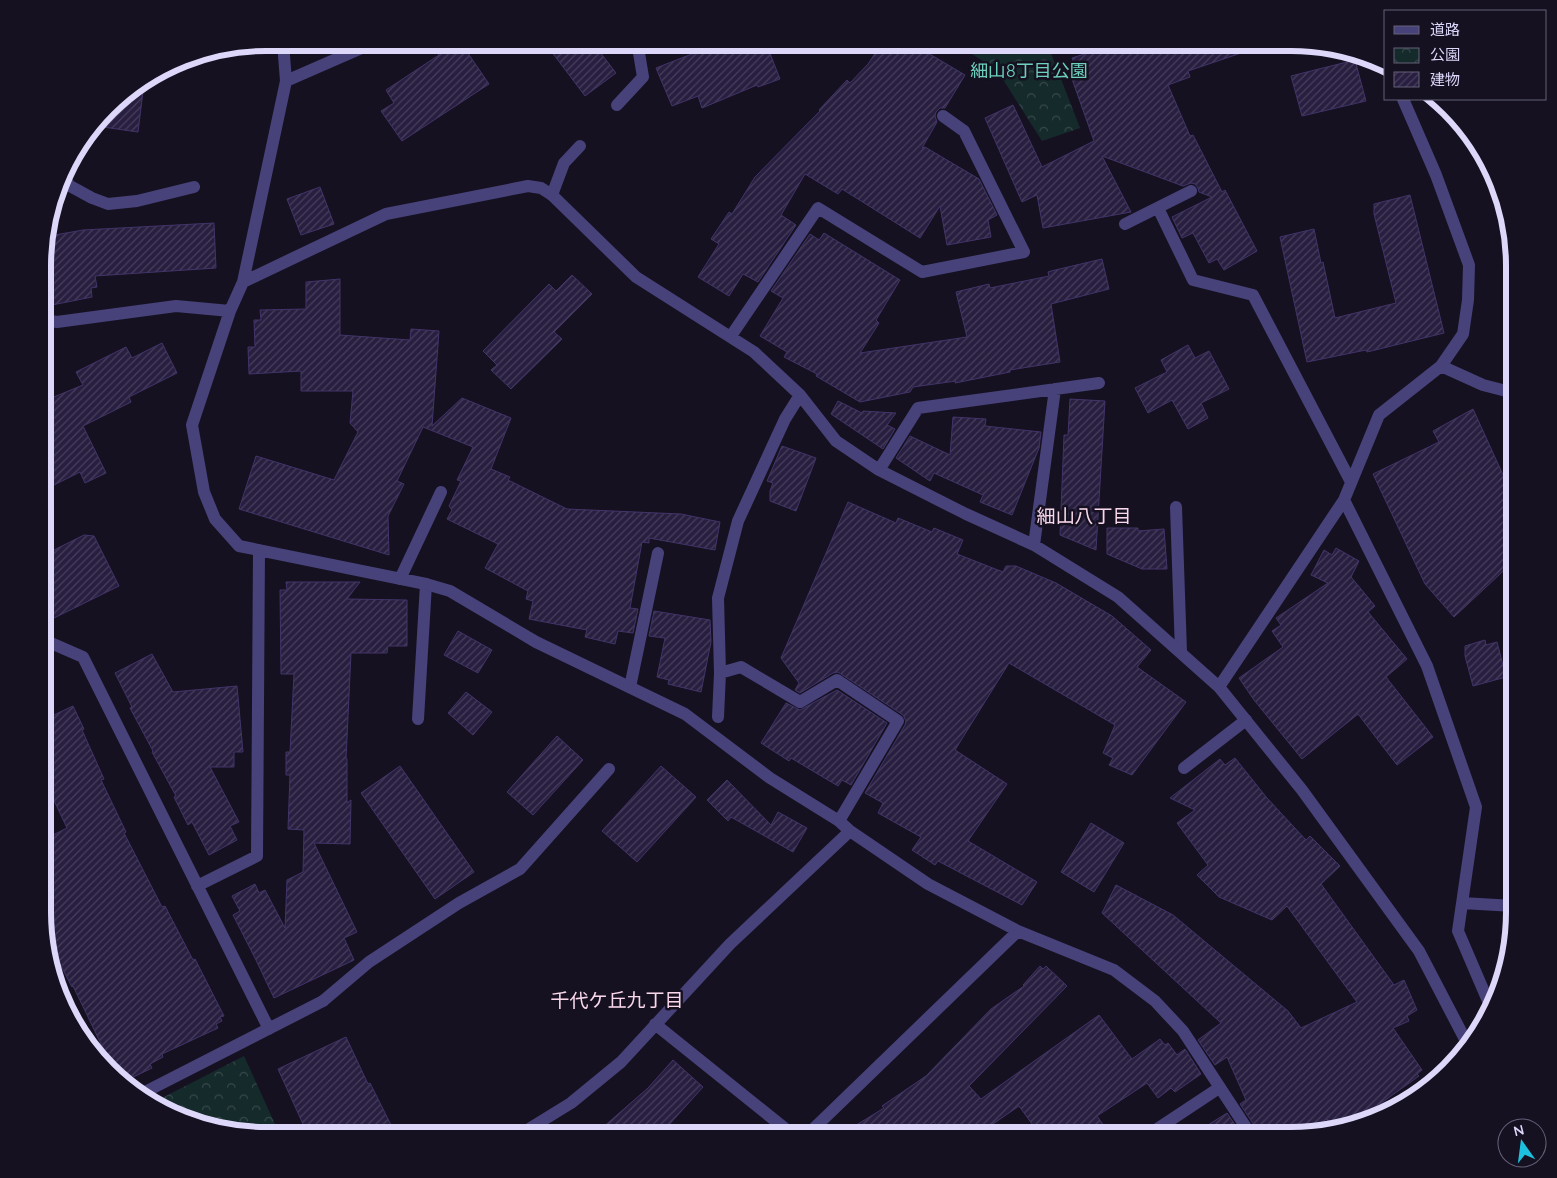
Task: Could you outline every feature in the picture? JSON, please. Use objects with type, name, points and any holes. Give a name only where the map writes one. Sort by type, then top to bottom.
[{"type":"street","points":[[284,51],[286,81],[243,282],[230,310],[192,425],[204,492],[215,519],[239,546],[426,584],[450,591],[536,642],[684,714],[770,778],[839,821],[850,831],[928,884],[1018,931],[1114,970],[1155,1001],[1183,1031],[1244,1127]]},
{"type":"street","points":[[286,81],[353,51]]},
{"type":"street","points":[[617,105],[643,78],[641,51]]},
{"type":"street","points":[[1219,687],[1344,500],[1379,415],[1441,366],[1462,334],[1468,300],[1469,265],[1436,174],[1403,100]]},
{"type":"street","points":[[731,336],[818,208],[922,272],[1024,252],[964,131],[943,116]]},
{"type":"street","points":[[552,195],[564,164],[580,146]]},
{"type":"street","points":[[68,184],[92,198],[108,204],[137,201],[194,187]]},
{"type":"street","points":[[243,282],[386,214],[528,186],[541,188],[552,195],[636,277],[754,352],[800,395],[836,441],[879,470],[966,514],[1034,545],[1118,597],[1181,652],[1219,687],[1302,790],[1419,952],[1464,1038]]},
{"type":"street","points":[[1125,224],[1191,191]]},
{"type":"street","points":[[1158,208],[1194,280],[1253,295],[1351,482]]},
{"type":"street","points":[[51,321],[57,322],[176,306],[230,310]]},
{"type":"street","points":[[1441,366],[1483,385],[1506,391]]},
{"type":"street","points":[[879,470],[918,408],[1099,383]]},
{"type":"street","points":[[1034,545],[1055,389]]},
{"type":"street","points":[[718,717],[720,673],[718,598],[738,521],[785,419],[800,395]]},
{"type":"street","points":[[400,579],[440,492]]},
{"type":"street","points":[[1344,500],[1427,666],[1476,807],[1458,931],[1487,999]]},
{"type":"street","points":[[1176,507],[1181,652]]},
{"type":"street","points":[[197,886],[257,856],[259,550]]},
{"type":"street","points":[[630,687],[658,553]]},
{"type":"street","points":[[418,719],[426,584]]},
{"type":"street","points":[[51,643],[83,657],[269,1029]]},
{"type":"street","points":[[720,673],[741,668],[800,702],[837,680],[898,721],[839,821]]},
{"type":"street","points":[[1184,768],[1246,720]]},
{"type":"street","points":[[148,1091],[323,1001],[369,962],[458,903],[520,869],[609,769]]},
{"type":"street","points":[[532,1127],[571,1103],[621,1062],[730,944],[850,831]]},
{"type":"street","points":[[1462,903],[1506,906]]},
{"type":"street","points":[[815,1127],[1018,931]]},
{"type":"street","points":[[655,1024],[783,1127]]},
{"type":"street","points":[[1160,1127],[1219,1088]]},
{"type":"green space","name":"細山8丁目公園","points":[[967,51],[1050,51],[1080,128],[1042,141],[997,70]]},
{"type":"green space","points":[[244,1056],[276,1127],[224,1123],[197,1115],[160,1099]]},
{"type":"building","points":[[436,51],[466,51],[489,84],[402,141],[381,111],[394,103],[386,90],[439,55]]},
{"type":"building","points":[[551,51],[599,51],[616,73],[585,96]]},
{"type":"building","points":[[700,51],[760,51],[761,54],[769,51],[780,79],[758,87],[757,85],[702,108],[698,96],[672,106],[656,68]]},
{"type":"building","points":[[877,51],[924,51],[965,75],[945,108],[940,108],[936,112],[937,122],[922,148],[925,147],[979,179],[997,215],[988,220],[991,237],[947,245],[940,206],[920,238],[842,189],[838,194],[805,174],[781,215],[796,225],[758,282],[743,274],[729,296],[698,277],[719,244],[711,239],[729,212],[732,214],[755,177],[820,111],[847,80],[850,83],[868,64]]},
{"type":"building","points":[[1093,51],[1247,51],[1188,71],[1190,77],[1168,85],[1190,136],[1193,135],[1222,192],[1225,190],[1257,251],[1224,270],[1217,259],[1209,263],[1193,233],[1182,238],[1172,217],[1212,197],[1199,192],[1195,184],[1191,183],[1183,186],[1102,156],[1131,212],[1043,228],[1037,195],[1022,202],[985,118],[1013,105],[1042,167],[1094,141],[1072,79],[1078,76],[1072,58]]},
{"type":"building","points":[[1352,61],[1355,62],[1366,101],[1302,116],[1291,76]]},
{"type":"building","points":[[143,91],[138,132],[103,127],[114,114]]},
{"type":"building","points":[[320,187],[334,224],[301,235],[287,199]]},
{"type":"building","points":[[1410,195],[1444,333],[1367,352],[1366,350],[1307,362],[1280,237],[1314,229],[1335,318],[1396,303],[1374,214],[1374,204]]},
{"type":"building","points":[[214,223],[216,268],[95,276],[97,287],[91,288],[92,297],[52,305],[51,266],[53,235],[83,230]]},
{"type":"building","points":[[824,233],[900,280],[876,320],[879,323],[860,353],[967,337],[956,292],[989,284],[990,288],[1049,276],[1048,272],[1051,271],[1102,259],[1109,289],[1051,304],[1060,362],[1010,370],[1010,372],[955,383],[956,381],[913,387],[910,392],[860,402],[816,376],[817,374],[784,357],[787,352],[760,336],[783,298],[771,291],[810,234],[819,240]]},
{"type":"building","points":[[572,275],[592,294],[554,332],[562,339],[511,389],[491,370],[497,365],[483,351],[549,284],[556,291]]},
{"type":"building","points":[[340,279],[340,335],[410,340],[411,329],[439,331],[432,426],[462,398],[511,418],[491,469],[510,477],[508,480],[567,509],[681,514],[720,522],[715,550],[649,538],[649,543],[642,542],[630,608],[638,609],[633,633],[618,631],[615,644],[585,637],[587,630],[529,619],[533,601],[526,599],[528,591],[485,568],[498,544],[447,519],[452,510],[449,506],[461,481],[457,480],[473,447],[423,427],[397,481],[404,484],[388,516],[389,555],[239,509],[256,456],[334,480],[358,432],[350,423],[353,391],[301,391],[301,371],[249,374],[248,347],[255,347],[254,320],[261,320],[260,310],[306,309],[306,282]]},
{"type":"building","points":[[162,343],[177,373],[129,397],[131,402],[83,426],[106,473],[85,483],[80,472],[51,486],[51,398],[83,385],[76,372],[126,347],[132,358]]},
{"type":"building","points":[[1188,345],[1195,358],[1209,351],[1229,389],[1201,403],[1208,418],[1188,429],[1172,400],[1148,413],[1135,388],[1167,372],[1161,360]]},
{"type":"building","points":[[1070,399],[1105,401],[1096,550],[1060,535],[1064,435],[1068,435]]},
{"type":"building","points":[[838,401],[862,413],[863,411],[896,413],[887,425],[895,429],[883,449],[831,414]]},
{"type":"building","points":[[1473,409],[1506,481],[1506,568],[1454,617],[1425,584],[1373,474],[1439,442],[1433,431]]},
{"type":"building","points":[[953,417],[986,419],[985,426],[1041,432],[1039,448],[1012,515],[980,502],[983,495],[934,473],[930,481],[896,458],[910,436],[950,455]]},
{"type":"building","points":[[782,446],[816,458],[796,511],[770,501],[770,491],[773,483],[767,481]]},
{"type":"building","points":[[848,502],[896,523],[898,518],[932,532],[934,528],[963,540],[957,554],[1003,572],[1006,566],[1016,566],[1056,583],[1112,616],[1151,650],[1137,667],[1186,702],[1132,775],[1109,765],[1113,758],[1103,753],[1115,725],[1009,663],[955,750],[1007,784],[968,841],[1037,882],[1022,905],[938,861],[935,865],[912,850],[921,837],[878,813],[883,803],[865,793],[905,725],[906,721],[903,715],[838,672],[833,673],[800,693],[795,690],[799,683],[781,658]]},
{"type":"building","points":[[1107,528],[1138,528],[1138,531],[1164,529],[1167,569],[1142,569],[1107,554]]},
{"type":"building","points":[[84,535],[94,536],[119,586],[54,618],[51,612],[51,552]]},
{"type":"building","points":[[1336,548],[1359,561],[1351,577],[1375,606],[1368,612],[1407,659],[1386,677],[1433,737],[1397,765],[1358,714],[1302,759],[1254,700],[1239,678],[1283,647],[1272,631],[1281,625],[1276,618],[1328,583],[1311,575],[1324,550],[1332,555]]},
{"type":"building","points":[[286,582],[360,582],[347,599],[407,600],[407,646],[388,646],[387,653],[351,653],[346,759],[347,803],[351,800],[350,844],[314,843],[357,932],[344,938],[354,960],[274,998],[233,915],[240,911],[232,896],[255,884],[259,893],[265,890],[285,928],[287,880],[303,872],[304,830],[288,829],[290,775],[286,775],[286,752],[290,752],[294,674],[281,674],[280,590],[287,590]]},
{"type":"building","points":[[654,611],[710,620],[711,642],[701,692],[668,684],[669,680],[657,677],[665,638],[649,636]]},
{"type":"building","points":[[458,631],[492,650],[478,673],[444,655]]},
{"type":"building","points":[[1485,640],[1486,645],[1497,642],[1506,677],[1473,686],[1465,656],[1465,646]]},
{"type":"building","points":[[152,654],[173,692],[237,686],[243,752],[234,752],[234,767],[210,767],[239,822],[230,826],[237,840],[209,855],[192,822],[188,825],[174,797],[176,796],[130,708],[132,707],[115,673]]},
{"type":"building","points":[[837,690],[887,723],[851,785],[842,780],[838,786],[791,758],[789,761],[761,743],[786,703],[800,710]]},
{"type":"building","points":[[466,692],[492,712],[473,735],[448,713]]},
{"type":"building","points":[[73,706],[104,779],[101,780],[126,832],[124,833],[162,907],[165,906],[224,1016],[220,1017],[222,1021],[216,1024],[218,1028],[162,1054],[163,1057],[150,1064],[152,1068],[131,1078],[114,1064],[104,1052],[73,986],[55,954],[51,912],[51,836],[67,828],[51,794],[51,716]]},
{"type":"building","points":[[557,736],[583,760],[533,815],[507,792]]},
{"type":"building","points":[[1235,758],[1267,798],[1306,840],[1310,836],[1340,866],[1321,884],[1394,985],[1404,980],[1417,1010],[1407,1016],[1409,1021],[1393,1028],[1422,1070],[1417,1074],[1419,1076],[1377,1106],[1378,1108],[1333,1123],[1330,1123],[1327,1119],[1315,1125],[1255,1127],[1240,1104],[1246,1100],[1227,1057],[1215,1065],[1198,1040],[1221,1023],[1102,913],[1116,885],[1173,915],[1288,1011],[1301,1028],[1357,1002],[1287,906],[1272,920],[1219,897],[1197,875],[1208,865],[1177,823],[1195,810],[1170,798],[1220,759],[1225,765]]},
{"type":"building","points":[[400,766],[474,872],[435,899],[361,793]]},
{"type":"building","points":[[661,766],[696,797],[637,862],[602,831]]},
{"type":"building","points":[[727,780],[771,825],[778,812],[807,828],[793,852],[731,817],[728,821],[707,800]]},
{"type":"building","points":[[1091,823],[1124,843],[1094,892],[1061,872]]},
{"type":"building","points":[[1040,966],[1043,969],[1046,966],[1067,986],[969,1086],[981,1099],[1099,1015],[1132,1059],[1160,1039],[1165,1045],[1168,1043],[1177,1055],[1185,1049],[1201,1074],[1175,1092],[1171,1088],[1158,1098],[1147,1083],[1097,1116],[1104,1126],[1102,1127],[1034,1127],[1019,1106],[989,1127],[937,1127],[934,1122],[927,1127],[853,1127],[884,1108],[882,1106],[926,1076],[991,1009],[1023,985]]},
{"type":"building","points":[[346,1037],[368,1084],[370,1083],[392,1127],[304,1127],[278,1069]]},
{"type":"building","points":[[673,1060],[703,1087],[667,1127],[664,1124],[661,1127],[603,1127],[648,1088]]},
{"type":"building","points":[[1227,1113],[1237,1127],[1205,1127]]},
{"type":"district","name":"細山八丁目","points":[[1084,516]]},
{"type":"district","name":"千代ケ丘九丁目","points":[[617,1000]]}]
